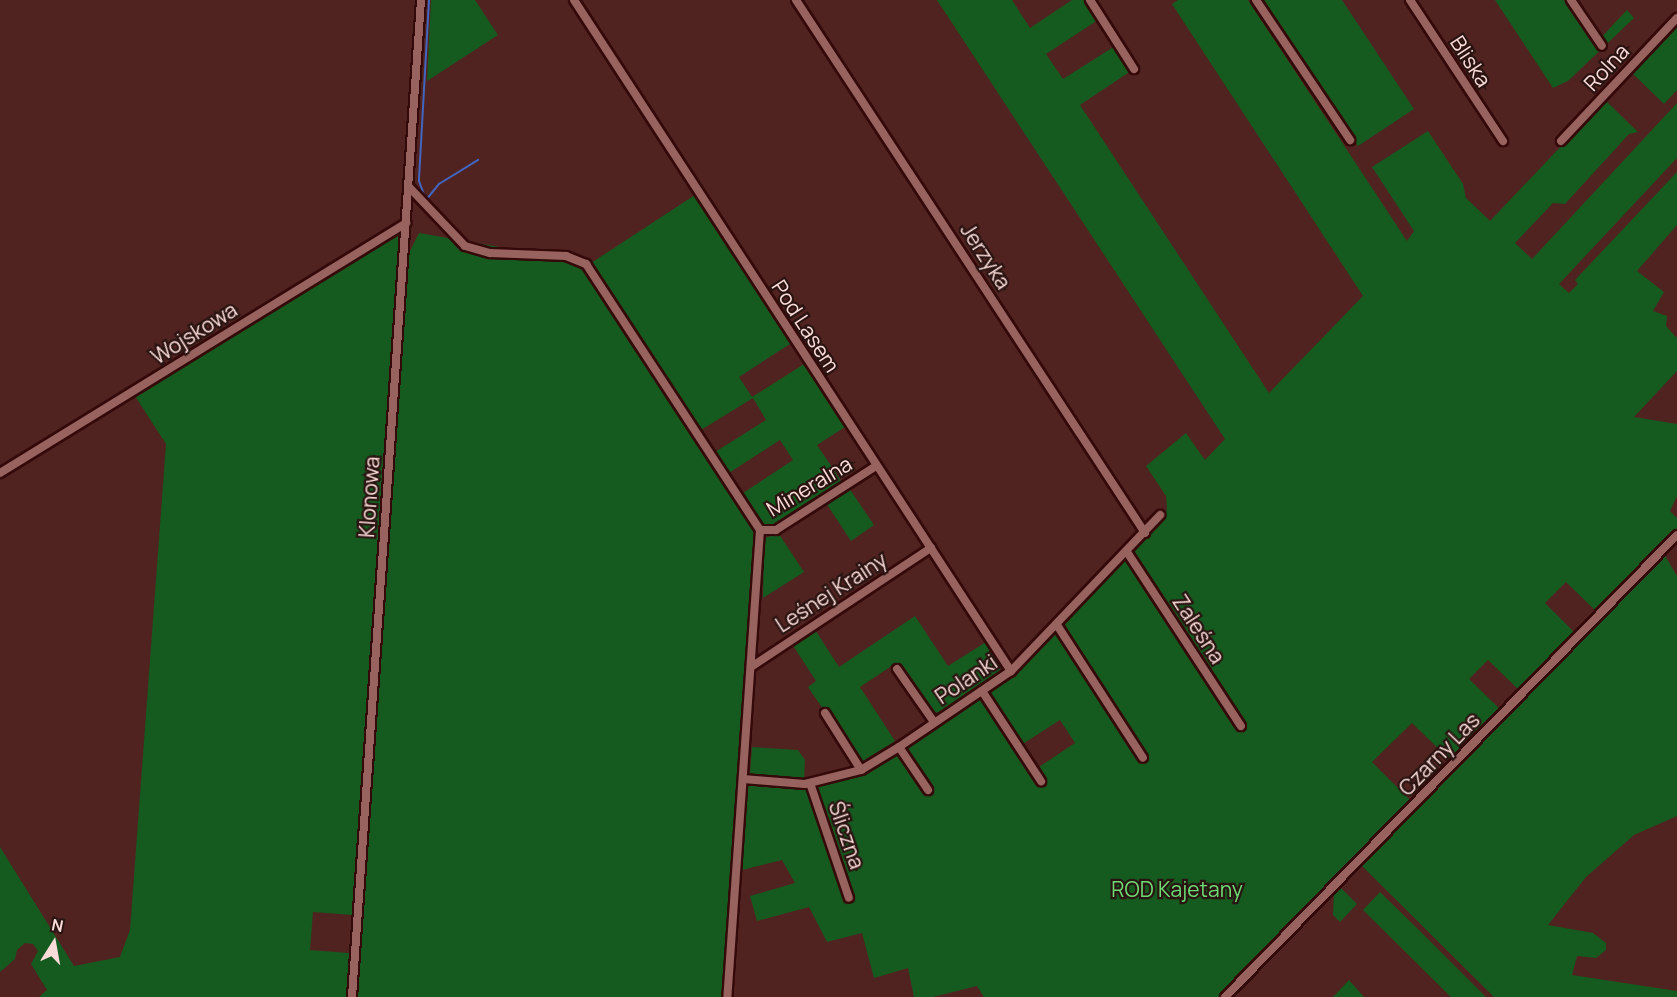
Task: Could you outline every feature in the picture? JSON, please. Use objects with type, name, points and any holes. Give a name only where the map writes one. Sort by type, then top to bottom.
[{"type":"street","name":"Klonowa","points":[[352,997],[421,0]]},
{"type":"street","name":"Pod Lasem","points":[[574,0],[1011,671]]},
{"type":"street","name":"Jerzyka","points":[[796,0],[1145,532]]},
{"type":"street","points":[[1090,0],[1134,69]]},
{"type":"street","points":[[1256,0],[1350,140]]},
{"type":"street","name":"Bliska","points":[[1410,0],[1503,141]]},
{"type":"street","points":[[1570,0],[1602,46]]},
{"type":"street","name":"Rolna","points":[[1561,141],[1677,18]]},
{"type":"street","points":[[409,187],[465,246],[490,253],[566,256],[586,264],[760,530],[727,997]]},
{"type":"street","name":"Wojskowa","points":[[0,473],[406,223]]},
{"type":"street","name":"Mineralna","points":[[760,530],[776,530],[876,466]]},
{"type":"street","name":"Polanki","points":[[743,779],[810,783],[861,770],[899,747],[1011,671],[1161,515]]},
{"type":"street","name":"Czarny Las","points":[[1225,997],[1677,535]]},
{"type":"street","name":"Leśnej Krainy","points":[[751,667],[931,548]]},
{"type":"street","name":"Zaleśna","points":[[1127,552],[1241,726]]},
{"type":"street","points":[[1057,625],[1143,758]]},
{"type":"street","points":[[897,669],[934,722]]},
{"type":"street","points":[[982,691],[1041,782]]},
{"type":"street","points":[[825,713],[861,770]]},
{"type":"street","points":[[899,747],[928,790]]},
{"type":"street","name":"Śliczna","points":[[810,783],[849,898]]},
{"type":"green space","points":[[431,0],[475,0],[498,35],[427,81]]},
{"type":"green space","name":"ROD Kajetany","points":[[937,0],[1012,0],[1030,28],[1072,0],[1085,0],[1098,20],[1046,54],[1063,79],[1115,46],[1131,71],[1080,105],[1269,393],[1363,296],[1172,4],[1178,0],[1248,0],[1407,241],[1414,231],[1372,167],[1428,131],[1463,184],[1466,198],[1490,221],[1605,100],[1638,132],[1629,134],[1565,204],[1553,203],[1515,243],[1532,259],[1677,103],[1677,158],[1559,284],[1569,293],[1578,284],[1575,280],[1677,172],[1677,225],[1637,271],[1664,292],[1653,311],[1667,316],[1666,326],[1677,338],[1677,371],[1634,417],[1677,424],[1677,496],[1670,511],[1677,518],[1677,529],[1598,613],[1566,582],[1545,603],[1577,635],[1521,692],[1488,660],[1469,679],[1502,711],[1452,762],[1412,723],[1372,762],[1412,802],[1221,997],[984,997],[977,986],[933,997],[914,997],[908,968],[874,978],[862,933],[827,942],[809,907],[757,921],[750,896],[795,883],[782,860],[738,871],[745,782],[803,788],[811,793],[847,901],[853,899],[815,785],[898,751],[926,793],[931,788],[904,747],[981,698],[1041,787],[1047,786],[1036,769],[1075,743],[1060,720],[1021,745],[988,693],[1017,671],[1053,631],[1141,761],[1147,759],[1059,624],[1126,557],[1239,729],[1245,726],[1132,551],[1164,519],[1167,508],[1166,496],[1146,466],[1186,433],[1205,460],[1225,439]]},
{"type":"green space","points":[[1262,0],[1342,0],[1414,109],[1358,146]]},
{"type":"green space","points":[[1495,0],[1564,0],[1595,44],[1627,10],[1634,18],[1568,81],[1553,88]]},
{"type":"green space","points":[[1677,24],[1677,90],[1664,104],[1631,72]]},
{"type":"green space","points":[[695,195],[790,344],[739,377],[752,397],[804,364],[845,427],[817,445],[842,482],[773,525],[762,525],[743,493],[793,460],[780,440],[729,473],[715,452],[766,420],[753,398],[701,430],[612,301],[649,369],[756,533],[722,997],[357,997],[409,253],[419,233],[591,263]]},
{"type":"green space","points":[[402,231],[352,915],[313,912],[310,950],[349,953],[347,997],[39,997],[47,990],[31,964],[38,951],[33,944],[25,943],[17,950],[15,959],[0,972],[0,847],[74,966],[120,957],[130,930],[166,444],[135,396]]},
{"type":"green space","points":[[849,488],[874,525],[851,541],[826,503]]},
{"type":"green space","points":[[779,534],[804,572],[763,598],[764,538]]},
{"type":"green space","points":[[1664,554],[1677,576],[1677,816],[1634,835],[1586,877],[1548,925],[1593,933],[1606,943],[1606,950],[1596,958],[1577,956],[1572,975],[1677,991],[1677,997],[1494,997],[1360,864]]},
{"type":"green space","points":[[915,616],[948,666],[986,642],[1001,666],[999,673],[940,713],[931,711],[896,663],[860,687],[895,741],[860,763],[808,687],[816,681],[792,644],[814,628],[839,667]]},
{"type":"green space","points":[[752,747],[798,750],[805,760],[804,781],[755,777],[750,773]]},
{"type":"green space","points":[[1339,886],[1357,904],[1340,922],[1333,915],[1334,892]]},
{"type":"green space","points":[[1380,892],[1486,997],[1451,997],[1363,910]]},
{"type":"green space","points":[[1349,980],[1364,997],[1333,997]]},
{"type":"waterway","points":[[429,0],[419,181],[426,200],[439,184],[478,160]]}]
